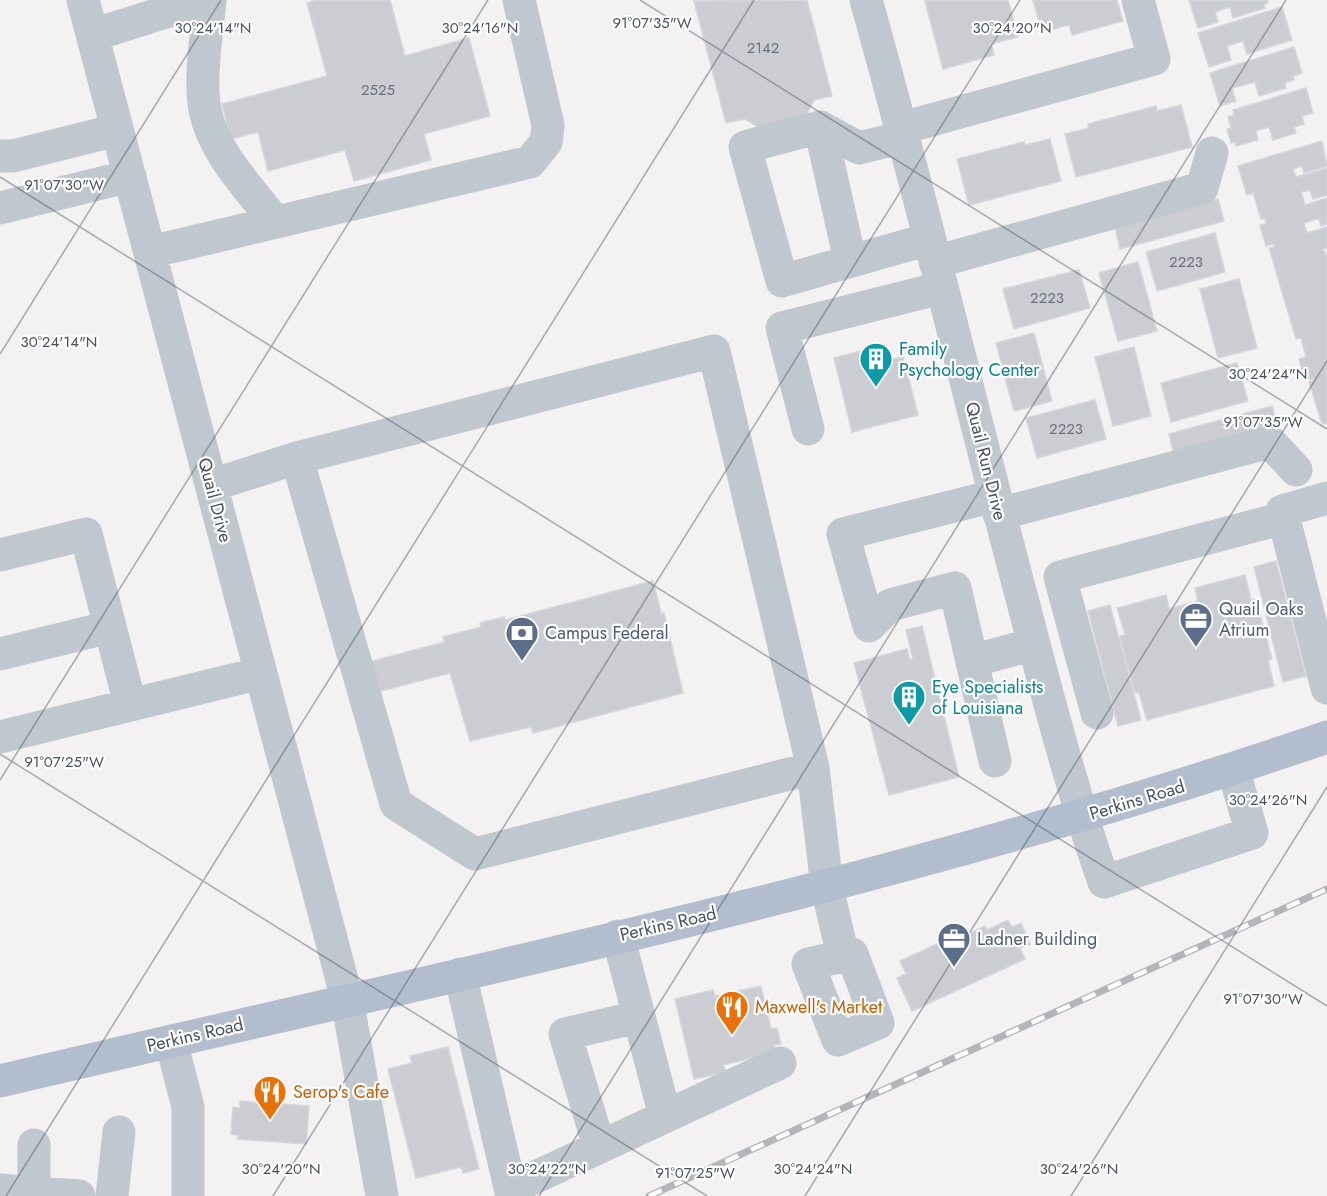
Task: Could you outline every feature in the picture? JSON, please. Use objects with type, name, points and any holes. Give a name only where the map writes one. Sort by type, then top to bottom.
[{"type":"main road","name":"Perkins Road","points":[[0,1081],[827,887],[1081,817],[1327,737]]},
{"type":"street","name":"Quail Drive","points":[[83,0],[348,999],[382,1196]]},
{"type":"street","points":[[93,35],[203,0]]},
{"type":"street","points":[[210,0],[204,74],[205,109],[211,128],[232,166],[275,222]]},
{"type":"street","points":[[150,252],[530,162],[546,142],[548,124],[519,0]]},
{"type":"street","name":"Quail Run Drive","points":[[866,0],[903,132],[1034,644],[1081,817],[1104,882],[1252,833],[1233,769]]},
{"type":"street","points":[[935,263],[850,260],[782,280],[745,147],[820,127],[859,148],[903,132],[1154,59],[1138,0]]},
{"type":"street","points":[[820,127],[850,260]]},
{"type":"street","points":[[0,156],[13,156],[117,130]]},
{"type":"street","points":[[808,429],[782,328],[935,263],[1202,188],[1212,153]]},
{"type":"street","points":[[0,208],[130,176]]},
{"type":"street","points":[[212,485],[297,458],[714,351],[813,768],[827,887],[843,956]]},
{"type":"street","points":[[995,761],[955,588],[890,605],[869,626],[843,534],[997,505],[1270,442],[1296,470]]},
{"type":"street","points":[[297,458],[396,804],[475,854],[813,768]]},
{"type":"street","points":[[1327,498],[1282,511],[1327,687]]},
{"type":"street","points":[[1019,587],[1284,518]]},
{"type":"street","points":[[0,555],[86,534],[130,705]]},
{"type":"street","points":[[1060,577],[1097,713]]},
{"type":"street","points":[[0,654],[110,627]]},
{"type":"street","points":[[972,661],[1034,644]]},
{"type":"street","points":[[0,737],[261,673]]},
{"type":"street","points":[[618,936],[665,1116]]},
{"type":"street","points":[[460,974],[512,1192],[599,1146],[780,1063]]},
{"type":"street","points":[[599,1146],[565,1034],[638,1017]]},
{"type":"street","points":[[171,1041],[188,1107],[188,1196]]},
{"type":"street","points":[[112,1196],[119,1132]]},
{"type":"street","points":[[34,1145],[13,1192],[79,1196]]},
{"type":"building","points":[[316,0],[390,0],[405,56],[469,38],[490,116],[424,134],[431,160],[354,181],[345,150],[268,171],[258,132],[231,139],[222,104],[327,76],[307,3]]},
{"type":"building","points":[[807,0],[832,96],[814,100],[802,123],[765,131],[745,119],[726,123],[694,1]]},
{"type":"building","points":[[1008,0],[1018,37],[991,44],[994,55],[943,69],[925,1]]},
{"type":"building","points":[[1033,0],[1117,0],[1123,21],[1072,35],[1069,25],[1042,32]]},
{"type":"building","points":[[1189,0],[1267,0],[1268,3],[1264,4],[1265,8],[1233,18],[1230,7],[1215,12],[1218,22],[1198,28]]},
{"type":"building","points":[[1282,7],[1292,40],[1247,54],[1243,41],[1227,46],[1231,60],[1209,67],[1198,33]]},
{"type":"building","points":[[1294,47],[1302,73],[1293,76],[1294,80],[1285,83],[1286,88],[1259,96],[1255,82],[1232,88],[1236,101],[1220,106],[1210,73]]},
{"type":"building","points":[[1306,88],[1313,113],[1302,116],[1304,124],[1294,127],[1296,133],[1273,140],[1269,127],[1256,131],[1258,140],[1236,146],[1235,142],[1231,143],[1227,129],[1231,128],[1228,117],[1234,115],[1233,110]]},
{"type":"building","points":[[1181,105],[1192,147],[1076,177],[1065,134],[1089,128],[1088,124],[1156,106],[1157,111]]},
{"type":"building","points":[[1050,139],[1061,181],[969,205],[957,159],[1024,142],[1025,145]]},
{"type":"building","points":[[1322,141],[1327,166],[1304,173],[1302,166],[1293,169],[1296,177],[1327,168],[1327,195],[1313,199],[1310,190],[1301,192],[1305,205],[1327,198],[1327,224],[1321,226],[1319,218],[1304,223],[1307,233],[1327,227],[1327,248],[1323,249],[1327,257],[1327,423],[1322,424],[1309,382],[1314,381],[1313,378],[1305,381],[1299,359],[1306,357],[1301,338],[1296,339],[1269,248],[1275,247],[1273,244],[1266,246],[1260,225],[1266,224],[1265,218],[1261,219],[1253,193],[1247,195],[1238,166]]},
{"type":"building","points":[[1218,199],[1224,221],[1120,249],[1115,227]]},
{"type":"building","points":[[1215,233],[1225,272],[1157,291],[1146,252]]},
{"type":"building","points":[[1138,262],[1157,331],[1118,341],[1099,273]]},
{"type":"building","points":[[1079,270],[1090,308],[1014,329],[1003,289]]},
{"type":"building","points":[[1239,279],[1257,348],[1218,358],[1200,289]]},
{"type":"building","points":[[1034,333],[1052,401],[1014,411],[996,343]]},
{"type":"building","name":"Family Psychology Center","points":[[880,346],[884,361],[903,357],[918,415],[852,432],[834,358]]},
{"type":"building","points":[[1134,347],[1151,416],[1113,426],[1095,357]]},
{"type":"building","points":[[1237,363],[1248,401],[1171,422],[1161,383]]},
{"type":"building","points":[[1095,400],[1106,439],[1037,458],[1026,418]]},
{"type":"building","points":[[1272,406],[1278,427],[1174,455],[1169,434]]},
{"type":"building","points":[[1276,561],[1306,676],[1283,682],[1254,567]]},
{"type":"building","name":"Quail Oaks Atrium","points":[[1245,575],[1251,600],[1256,599],[1272,659],[1268,660],[1274,686],[1147,720],[1139,692],[1135,693],[1120,636],[1125,635],[1117,608],[1166,595],[1169,609],[1198,601],[1195,588]]},
{"type":"building","name":"Campus Federal","points":[[653,581],[661,613],[664,613],[683,693],[533,733],[531,727],[470,741],[450,673],[373,693],[365,663],[445,642],[443,637],[481,627],[480,623],[504,617],[505,620]]},
{"type":"building","points":[[1110,605],[1141,720],[1118,726],[1088,611]]},
{"type":"building","name":"Eye Specialists of Louisiana","points":[[922,626],[959,777],[889,795],[854,663],[907,649],[910,660],[913,659],[906,630]]},
{"type":"building","name":"Ladner Building","points":[[1008,920],[1012,927],[1021,923],[1030,944],[1020,948],[1025,959],[912,1011],[897,978],[906,974],[900,961],[965,931],[967,935],[985,926],[987,930]]},
{"type":"building","name":"Maxwell's Market","points":[[761,986],[771,1029],[777,1028],[781,1044],[774,1045],[776,1052],[723,1065],[726,1072],[694,1079],[675,999],[713,990],[715,996]]},
{"type":"building","points":[[448,1047],[479,1169],[463,1173],[461,1167],[416,1178],[388,1069],[412,1063],[410,1056]]},
{"type":"building","name":"Serop's Cafe","points":[[240,1101],[309,1106],[306,1144],[237,1139],[238,1135],[231,1134],[233,1107],[240,1108]]},
{"type":"railway","points":[[649,1196],[1327,889]]},
{"type":"place","name":"Family Psychology Center","points":[[876,388]]},
{"type":"place","name":"Quail Oaks Atrium","points":[[1196,648]]},
{"type":"place","name":"Campus Federal","points":[[522,662]]},
{"type":"place","name":"Eye Specialists of Louisiana","points":[[909,726]]},
{"type":"place","name":"Ladner Building","points":[[954,968]]},
{"type":"place","name":"Maxwell's Market","points":[[732,1036]]},
{"type":"place","name":"Serop's Cafe","points":[[270,1121]]}]
